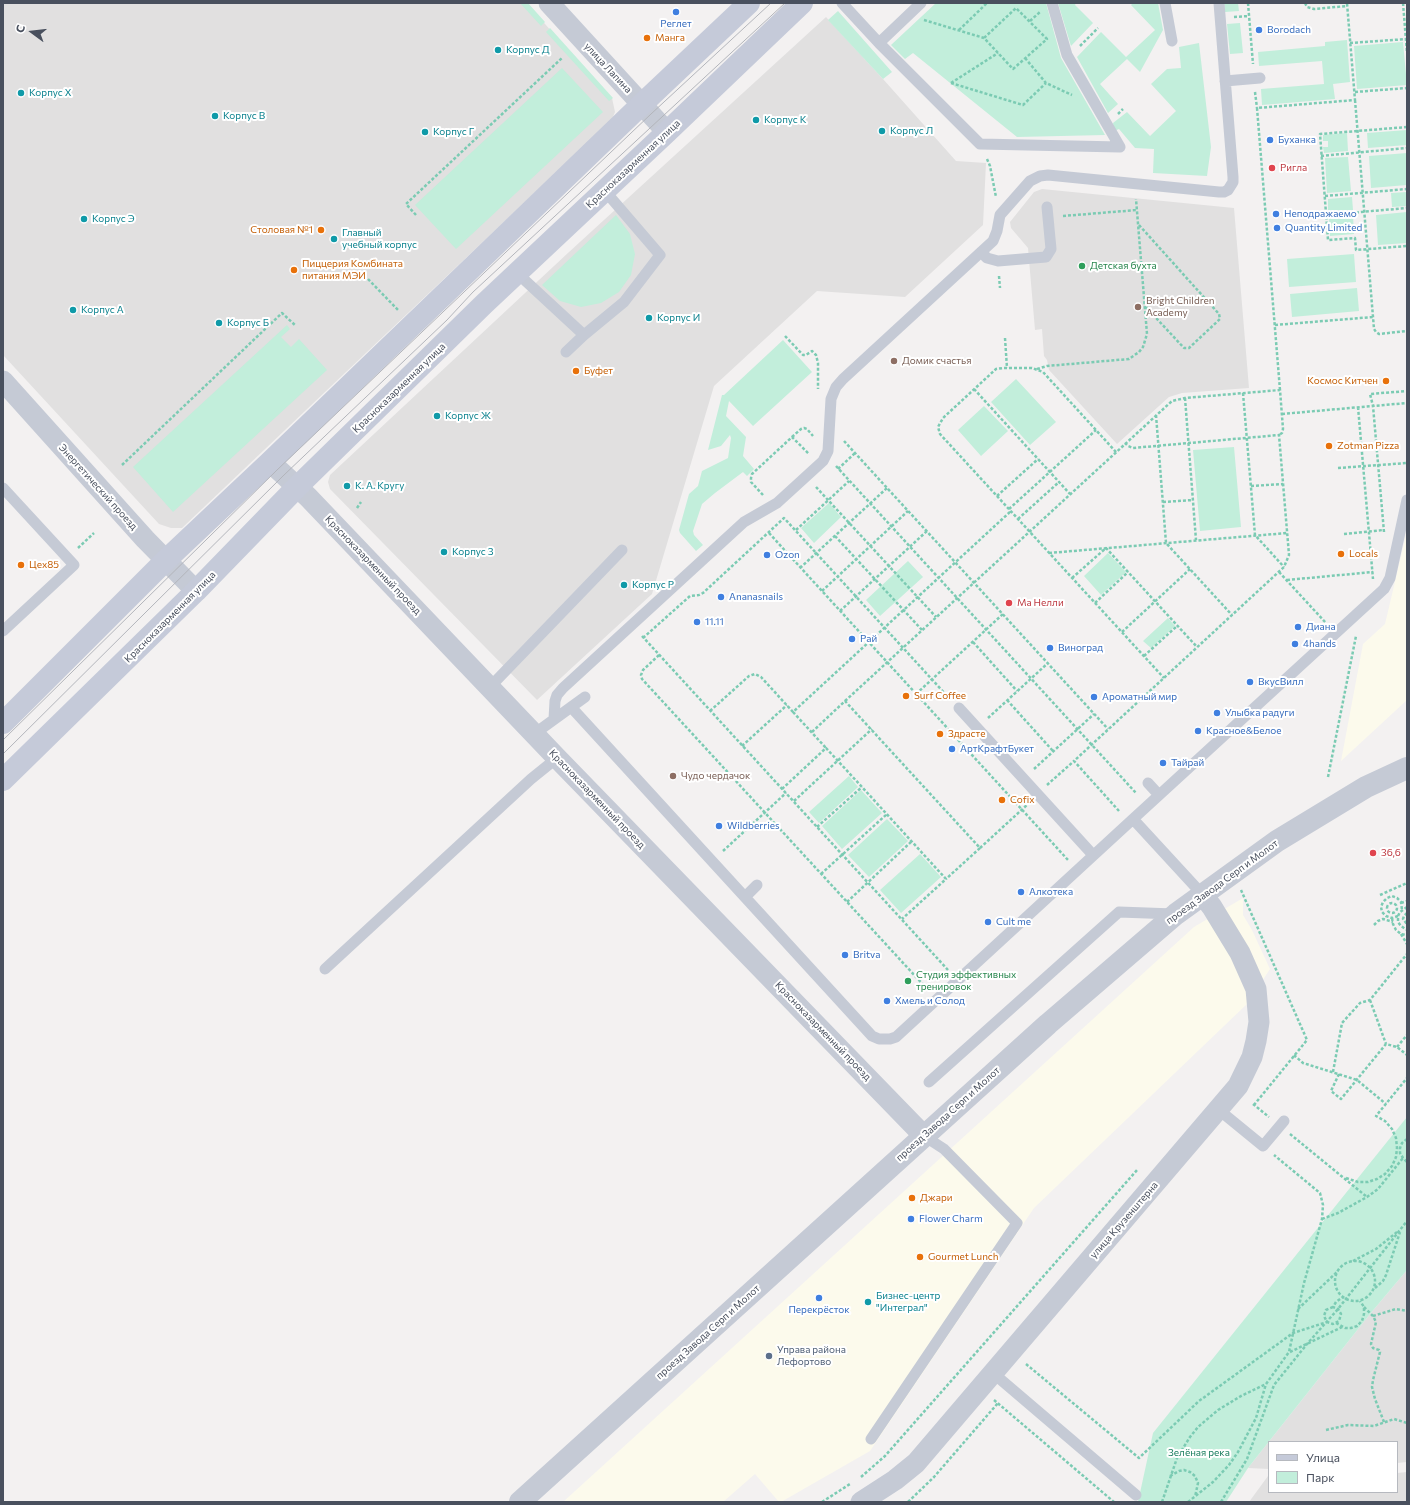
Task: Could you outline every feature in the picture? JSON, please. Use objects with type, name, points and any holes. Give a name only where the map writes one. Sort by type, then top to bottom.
[{"type":"main road","points":[[3,723],[166,560],[749,3]]},
{"type":"main road","name":"Красноказарменная улица","points":[[3,780],[196,591],[297,487],[484,304],[802,3]]},
{"type":"street","name":"улица Лапина","points":[[549,3],[667,132]]},
{"type":"street","name":"Энергетический проезд","points":[[3,381],[145,539],[196,591]]},
{"type":"street","name":"Красноказарменный проезд","points":[[270,462],[297,487],[489,688],[924,1136]]},
{"type":"street","name":"проезд Завода Серп и Молот","points":[[520,1502],[1048,1024],[1176,914],[1283,837],[1366,787],[1407,768]]},
{"type":"street","name":"улица Крузенштерна","points":[[861,1502],[895,1480],[916,1464],[1235,1090],[1246,1071],[1256,1041],[1259,1022],[1256,989],[1240,952],[1212,907],[1202,894]]},
{"type":"lane","points":[[842,3],[879,43],[980,144],[1120,146],[1069,57],[1052,3]]},
{"type":"lane","points":[[879,43],[921,3]]},
{"type":"lane","points":[[1165,3],[1172,41]]},
{"type":"lane","points":[[554,719],[555,701],[559,692],[744,522],[774,506],[819,465],[827,454],[831,399],[836,388],[843,379],[993,241],[997,231],[998,219],[1002,212],[1030,181],[1040,176],[1048,176],[1219,192],[1228,190],[1233,182],[1233,177],[1219,3]]},
{"type":"lane","points":[[1225,80],[1257,78]]},
{"type":"lane","points":[[566,352],[624,302],[660,255],[605,191]]},
{"type":"lane","points":[[981,252],[987,258],[998,261],[1046,257],[1051,250],[1048,212]]},
{"type":"lane","points":[[517,273],[584,335]]},
{"type":"lane","points":[[3,488],[74,565],[3,631]]},
{"type":"lane","points":[[571,707],[872,1036],[884,1040],[896,1037],[1386,586],[1392,571],[1407,500]]},
{"type":"lane","points":[[489,688],[622,550]]},
{"type":"lane","points":[[534,734],[585,697]]},
{"type":"lane","points":[[959,708],[1093,855]]},
{"type":"lane","points":[[325,969],[531,779],[557,758]]},
{"type":"lane","points":[[1148,783],[1159,795]]},
{"type":"lane","points":[[1131,820],[1202,894]]},
{"type":"lane","points":[[745,897],[757,885]]},
{"type":"lane","points":[[929,1082],[1119,912],[1176,914]]},
{"type":"lane","points":[[1218,1110],[1263,1146],[1282,1123]]},
{"type":"lane","points":[[871,1438],[1017,1223],[944,1150],[924,1136]]},
{"type":"lane","points":[[987,1380],[1136,1495]]},
{"type":"path","points":[[958,30],[987,3]]},
{"type":"path","points":[[1125,443],[1133,448],[1279,435],[1283,432],[1257,108],[1257,78],[1248,3]]},
{"type":"path","points":[[1305,3],[1307,7],[1314,9],[1347,5],[1374,329],[1377,333],[1407,331]]},
{"type":"path","points":[[1403,3],[1407,53]]},
{"type":"path","points":[[908,15],[984,38],[1013,69],[1047,39],[1016,8],[984,38]]},
{"type":"path","points":[[1069,57],[1098,28]]},
{"type":"path","points":[[1350,43],[1406,39]]},
{"type":"path","points":[[998,53],[951,83],[1023,105],[1046,82],[1026,58]]},
{"type":"path","points":[[416,215],[406,204],[562,58]]},
{"type":"path","points":[[1354,92],[1407,88]]},
{"type":"path","points":[[1257,108],[1355,100]]},
{"type":"path","points":[[1407,127],[1320,134],[1328,240],[1355,238],[1356,250],[1407,246]]},
{"type":"path","points":[[980,144],[990,166],[998,219]]},
{"type":"path","points":[[1321,156],[1407,148]]},
{"type":"path","points":[[1325,196],[1407,189]]},
{"type":"path","points":[[1037,369],[1045,366],[1129,359],[1143,347],[1147,334],[1136,198]]},
{"type":"path","points":[[1326,215],[1407,208]]},
{"type":"path","points":[[1048,212],[1137,210]]},
{"type":"path","points":[[1138,225],[1219,314],[1220,319],[1190,348],[1184,348],[1145,306]]},
{"type":"path","points":[[368,279],[400,312]]},
{"type":"path","points":[[122,465],[282,313],[296,326]]},
{"type":"path","points":[[1275,325],[1373,317]]},
{"type":"path","points":[[785,336],[803,355],[806,355],[812,351],[818,358],[818,394]]},
{"type":"path","points":[[1005,338],[1007,368]]},
{"type":"path","points":[[1116,452],[1043,372],[1037,369],[999,368],[993,371],[939,423],[940,434],[1164,678]]},
{"type":"path","points":[[974,389],[1070,494]]},
{"type":"path","points":[[812,732],[1172,401],[1185,398],[1280,390]]},
{"type":"path","points":[[1384,537],[1373,406],[1370,394],[1407,391]]},
{"type":"path","points":[[1243,393],[1255,535],[1284,567]]},
{"type":"path","points":[[1185,398],[1196,540]]},
{"type":"path","points":[[1282,414],[1407,403]]},
{"type":"path","points":[[1358,407],[1374,597]]},
{"type":"path","points":[[1156,415],[1166,543],[1232,615]]},
{"type":"path","points":[[829,425],[1108,729]]},
{"type":"path","points":[[959,708],[751,482],[750,478],[752,474],[802,428],[813,433],[838,469],[1147,805]]},
{"type":"path","points":[[793,712],[1096,430]]},
{"type":"path","points":[[1131,820],[1074,761],[1284,567],[1289,555],[1279,435]]},
{"type":"path","points":[[792,437],[819,465]]},
{"type":"path","points":[[838,469],[855,453]]},
{"type":"path","points":[[997,496],[1038,459]]},
{"type":"path","points":[[1338,468],[1407,463]]},
{"type":"path","points":[[807,476],[936,617]]},
{"type":"path","points":[[796,530],[849,481]]},
{"type":"path","points":[[1018,519],[1059,482]]},
{"type":"path","points":[[1251,486],[1283,484]]},
{"type":"path","points":[[800,568],[887,488]]},
{"type":"path","points":[[1163,502],[1193,500]]},
{"type":"path","points":[[357,508],[361,502]]},
{"type":"path","points":[[822,591],[908,511]]},
{"type":"path","points":[[644,638],[690,596],[703,593],[784,518]]},
{"type":"path","points":[[1344,534],[1383,530]]},
{"type":"path","points":[[840,611],[927,532]]},
{"type":"path","points":[[768,533],[1077,870]]},
{"type":"path","points":[[1049,553],[1287,533]]},
{"type":"path","points":[[68,558],[94,534]]},
{"type":"path","points":[[835,536],[922,630]]},
{"type":"path","points":[[1106,548],[1197,648]]},
{"type":"path","points":[[1072,578],[1106,548]]},
{"type":"path","points":[[1122,632],[1190,569]]},
{"type":"path","points":[[1286,580],[1392,571]]},
{"type":"path","points":[[1095,603],[1128,572]]},
{"type":"path","points":[[1279,572],[1335,632]]},
{"type":"path","points":[[1328,777],[1361,608]]},
{"type":"path","points":[[916,694],[1003,614]]},
{"type":"path","points":[[632,625],[940,962]]},
{"type":"path","points":[[1144,656],[1178,626]]},
{"type":"path","points":[[973,642],[1017,691]]},
{"type":"path","points":[[659,655],[643,670],[641,675],[642,679],[919,981]]},
{"type":"path","points":[[961,743],[1048,663]]},
{"type":"path","points":[[710,711],[749,676],[752,674],[761,677],[946,879]]},
{"type":"path","points":[[1007,700],[1054,751]]},
{"type":"path","points":[[845,701],[980,848]]},
{"type":"path","points":[[742,746],[787,705]]},
{"type":"path","points":[[1007,794],[1094,714]]},
{"type":"path","points":[[794,801],[872,730]]},
{"type":"path","points":[[782,789],[826,748]]},
{"type":"path","points":[[817,828],[862,786]]},
{"type":"path","points":[[724,850],[786,793]]},
{"type":"path","points":[[821,874],[886,814]]},
{"type":"path","points":[[902,919],[1016,814]]},
{"type":"path","points":[[847,902],[912,842]]},
{"type":"path","points":[[1380,896],[1407,883]]},
{"type":"path","points":[[1240,888],[1306,1040],[1254,1105]]},
{"type":"path","points":[[1398,916],[1392,918],[1386,916],[1382,912],[1381,907],[1383,902],[1392,896],[1397,898],[1401,903],[1402,910]]},
{"type":"path","points":[[1401,903],[1407,901]]},
{"type":"path","points":[[1392,902],[1395,903],[1397,909],[1395,912],[1389,912],[1387,906],[1392,902]]},
{"type":"path","points":[[1407,907],[1402,910],[1398,916],[1398,922],[1407,930]]},
{"type":"path","points":[[1407,913],[1403,920],[1407,924]]},
{"type":"path","points":[[1392,918],[1397,930],[1402,934],[1407,944]]},
{"type":"path","points":[[1374,925],[1383,919],[1393,922]]},
{"type":"path","points":[[1397,930],[1397,936]]},
{"type":"path","points":[[1402,934],[1407,935]]},
{"type":"path","points":[[1332,1072],[1342,1023],[1360,1003],[1370,1000],[1407,954]]},
{"type":"path","points":[[1370,1000],[1386,1044]]},
{"type":"path","points":[[1397,1047],[1407,1034]]},
{"type":"path","points":[[1386,1044],[1397,1047],[1407,1055]]},
{"type":"path","points":[[1339,1074],[1331,1091],[1341,1099],[1386,1044]]},
{"type":"path","points":[[1294,1055],[1303,1062],[1357,1080],[1386,1104]]},
{"type":"path","points":[[1407,1078],[1376,1116],[1385,1121],[1392,1129],[1402,1158],[1407,1162]]},
{"type":"path","points":[[1235,1090],[1254,1105],[1282,1123],[1338,1174],[1367,1197]]},
{"type":"path","points":[[1338,1174],[1358,1182],[1368,1182],[1377,1179],[1385,1174],[1392,1166],[1398,1148],[1407,1139]]},
{"type":"path","points":[[1188,1502],[1213,1482],[1229,1465],[1238,1452],[1256,1418],[1266,1384],[1289,1352],[1298,1309],[1322,1219],[1323,1205],[1320,1193],[1263,1146]]},
{"type":"path","points":[[1322,1219],[1338,1213],[1367,1197],[1378,1189],[1402,1158]]},
{"type":"path","points":[[860,1477],[885,1456],[1142,1166]]},
{"type":"path","points":[[1338,1272],[1335,1281],[1337,1290],[1344,1298],[1360,1301],[1369,1296],[1383,1281],[1386,1275],[1401,1229],[1407,1218]]},
{"type":"path","points":[[1221,1502],[1247,1459],[1274,1385],[1338,1309],[1344,1298],[1371,1268],[1407,1222]]},
{"type":"path","points":[[1298,1309],[1344,1265],[1376,1249],[1401,1229]]},
{"type":"path","points":[[1352,1261],[1363,1262],[1371,1268],[1375,1277],[1375,1288]]},
{"type":"path","points":[[1327,1322],[1324,1316],[1326,1310],[1333,1307],[1336,1302],[1344,1298]]},
{"type":"path","points":[[1360,1301],[1373,1316],[1376,1322],[1371,1344],[1373,1348],[1379,1350],[1380,1352],[1372,1387],[1384,1422]]},
{"type":"path","points":[[1333,1307],[1338,1309],[1341,1314],[1341,1318],[1336,1323]]},
{"type":"path","points":[[1011,1352],[1139,1458],[1199,1401],[1293,1333],[1327,1322],[1333,1324],[1336,1323],[1342,1327],[1351,1328],[1357,1326],[1362,1321],[1364,1307]]},
{"type":"path","points":[[1373,1316],[1396,1309],[1407,1311]]},
{"type":"path","points":[[1289,1352],[1342,1327]]},
{"type":"path","points":[[987,1380],[998,1403],[1114,1502]]},
{"type":"path","points":[[1162,1502],[1170,1476],[1183,1447],[1198,1427],[1223,1407],[1241,1396],[1266,1384]]},
{"type":"path","points":[[908,1502],[934,1477],[998,1403]]},
{"type":"path","points":[[1326,1430],[1348,1425],[1370,1427],[1394,1419],[1407,1423]]},
{"type":"path","points":[[1170,1476],[1184,1470],[1195,1476],[1198,1483],[1195,1497]]},
{"type":"path","points":[[822,1502],[854,1481]]},
{"type":"shaded area","points":[[3,3],[526,3],[612,98],[615,112],[612,119],[182,528],[171,528],[159,524],[3,355]]},
{"type":"shaded area","points":[[826,17],[956,161],[986,163],[983,225],[905,297],[817,291],[714,386],[652,594],[537,700],[330,489],[328,482],[330,475],[569,252]]},
{"type":"shaded area","name":"Bright Children Academy","points":[[1042,189],[1234,208],[1249,388],[1182,393],[1169,397],[1117,444],[1049,370],[1047,360],[1044,356],[1042,329],[1035,330],[1028,248],[1011,228],[1010,222],[1034,192]]},
{"type":"shaded area","points":[[1407,531],[1407,700],[1341,761],[1363,644],[1385,624]]},
{"type":"shaded area","points":[[1243,898],[1243,915],[1252,930],[1270,969],[1247,1004],[1034,1208],[870,1451],[781,1502],[779,1502],[755,1474],[723,1502],[563,1502],[1194,927]]},
{"type":"shaded area","points":[[1407,1270],[1407,1462],[1398,1463],[1398,1441],[1269,1441],[1370,1314]]},
{"type":"shaded area","points":[[1268,1443],[1268,1469],[1248,1468]]},
{"type":"shaded area","points":[[1407,1472],[1407,1502],[1249,1502],[1268,1476],[1268,1493],[1398,1493],[1398,1473]]},
{"type":"green space","points":[[520,3],[528,3],[545,22],[541,26]]},
{"type":"green space","points":[[936,3],[1046,3],[1061,58],[1105,135],[1017,137],[913,53],[905,59],[891,45]]},
{"type":"green space","points":[[1058,3],[1076,3],[1075,5],[1093,23],[1071,46]]},
{"type":"green space","points":[[1133,3],[1158,3],[1163,30],[1140,72],[1127,59],[1100,84],[1118,104],[1108,113],[1077,57],[1101,32],[1126,57],[1155,30],[1131,5]]},
{"type":"green space","points":[[1224,3],[1238,3],[1239,11],[1225,12]]},
{"type":"green space","points":[[838,11],[892,72],[883,79],[828,20]]},
{"type":"green space","points":[[1240,23],[1243,53],[1230,54],[1227,24]]},
{"type":"green space","points":[[550,28],[613,98],[609,101],[546,32]]},
{"type":"green space","points":[[1347,40],[1350,82],[1333,84],[1335,99],[1262,105],[1261,89],[1324,84],[1322,61],[1259,66],[1258,52],[1325,46],[1325,42]]},
{"type":"green space","points":[[1403,42],[1407,85],[1357,89],[1354,46]]},
{"type":"green space","points":[[1199,43],[1211,147],[1207,176],[1153,173],[1154,149],[1135,148],[1119,129],[1114,131],[1113,123],[1127,112],[1150,136],[1176,111],[1151,84],[1167,69],[1181,68],[1179,47]]},
{"type":"green space","points":[[562,68],[603,112],[456,249],[415,205]]},
{"type":"green space","points":[[1407,130],[1407,145],[1368,148],[1367,133]]},
{"type":"green space","points":[[1347,133],[1348,151],[1324,153],[1323,147],[1328,147],[1328,141],[1323,141],[1323,135]]},
{"type":"green space","points":[[1407,153],[1407,185],[1371,188],[1369,156]]},
{"type":"green space","points":[[1348,157],[1351,191],[1327,193],[1325,158]]},
{"type":"green space","points":[[1407,192],[1407,206],[1392,207],[1391,193]]},
{"type":"green space","points":[[1352,197],[1353,210],[1328,211],[1328,199]]},
{"type":"green space","points":[[1407,212],[1407,243],[1378,245],[1376,215]]},
{"type":"green space","points":[[616,215],[630,234],[635,254],[631,275],[619,292],[601,303],[581,307],[560,301],[542,285]]},
{"type":"green space","points":[[1353,216],[1354,234],[1330,236],[1329,218]]},
{"type":"green space","points":[[1354,254],[1356,282],[1289,287],[1287,259]]},
{"type":"green space","points":[[1357,288],[1359,311],[1292,317],[1290,294]]},
{"type":"green space","points":[[287,325],[290,329],[281,337],[291,347],[299,339],[327,370],[173,512],[133,467]]},
{"type":"green space","points":[[783,340],[812,372],[753,426],[729,401],[726,416],[746,437],[743,456],[754,469],[747,476],[743,472],[702,504],[693,531],[694,535],[703,545],[696,551],[679,530],[689,494],[698,486],[702,471],[728,458],[731,438],[730,435],[721,446],[708,450],[722,395],[724,395]]},
{"type":"green space","points":[[1016,379],[1056,422],[1030,445],[991,402]]},
{"type":"green space","points":[[984,406],[1008,431],[981,456],[958,430]]},
{"type":"green space","points":[[1234,447],[1241,527],[1200,531],[1193,450]]},
{"type":"green space","points":[[829,503],[841,517],[814,543],[801,528]]},
{"type":"green space","points":[[1108,553],[1126,572],[1101,595],[1084,576]]},
{"type":"green space","points":[[908,561],[923,577],[880,616],[866,600]]},
{"type":"green space","points":[[1168,618],[1175,626],[1151,648],[1143,641]]},
{"type":"green space","points":[[849,776],[858,787],[819,823],[809,812]]},
{"type":"green space","points":[[861,790],[882,813],[842,849],[822,826]]},
{"type":"green space","points":[[887,819],[908,841],[869,877],[848,855]]},
{"type":"green space","points":[[920,854],[941,877],[901,913],[880,890]]},
{"type":"green space","name":"Зелёная река","points":[[1407,1117],[1407,1270],[1268,1441],[1226,1502],[1138,1502],[1153,1433]]},
{"type":"tram line","points":[[3,740],[277,470],[651,114],[771,3]]},
{"type":"tram line","points":[[3,754],[284,475],[447,320],[473,292],[785,3]]},
{"type":"place","name":"Реглет","points":[[676,12]]},
{"type":"place","name":"Borodach","points":[[1259,30]]},
{"type":"place","name":"Манга","points":[[647,38]]},
{"type":"place","name":"Корпус Д","points":[[498,50]]},
{"type":"place","name":"Корпус Х","points":[[21,93]]},
{"type":"place","name":"Корпус В","points":[[215,116]]},
{"type":"place","name":"Корпус К","points":[[756,120]]},
{"type":"place","name":"Корпус Л","points":[[882,131]]},
{"type":"place","name":"Корпус Г","points":[[425,132]]},
{"type":"place","name":"Буханка","points":[[1270,140]]},
{"type":"place","name":"Ригла","points":[[1272,168]]},
{"type":"place","name":"Неподражаемо","points":[[1276,214]]},
{"type":"place","name":"Корпус Э","points":[[84,219]]},
{"type":"place","name":"Quantity Limited","points":[[1277,228]]},
{"type":"place","name":"Столовая №1","points":[[321,230]]},
{"type":"place","name":"Главный учебный корпус","points":[[334,239]]},
{"type":"place","name":"Детская бухта","points":[[1082,266]]},
{"type":"place","name":"Пиццерия Комбината питания МЭИ","points":[[294,270]]},
{"type":"place","name":"Bright Children Academy","points":[[1138,307]]},
{"type":"place","name":"Корпус А","points":[[73,310]]},
{"type":"place","name":"Корпус И","points":[[649,318]]},
{"type":"place","name":"Корпус Б","points":[[219,323]]},
{"type":"place","name":"Домик счастья","points":[[894,361]]},
{"type":"place","name":"Буфет","points":[[576,371]]},
{"type":"place","name":"Космос Китчен","points":[[1386,381]]},
{"type":"place","name":"Корпус Ж","points":[[437,416]]},
{"type":"place","name":"Zotman Pizza","points":[[1329,446]]},
{"type":"place","name":"К. А. Кругу","points":[[347,486]]},
{"type":"place","name":"Корпус З","points":[[444,552]]},
{"type":"place","name":"Locals","points":[[1341,554]]},
{"type":"place","name":"Ozon","points":[[767,555]]},
{"type":"place","name":"Цех85","points":[[21,565]]},
{"type":"place","name":"Корпус Р","points":[[624,585]]},
{"type":"place","name":"Ananasnails","points":[[721,597]]},
{"type":"place","name":"Ма Нелли","points":[[1009,603]]},
{"type":"place","name":"11.11","points":[[697,622]]},
{"type":"place","name":"Диана","points":[[1298,627]]},
{"type":"place","name":"Рай","points":[[852,639]]},
{"type":"place","name":"4hands","points":[[1295,644]]},
{"type":"place","name":"Виноград","points":[[1050,648]]},
{"type":"place","name":"ВкусВилл","points":[[1250,682]]},
{"type":"place","name":"Surf Coffee","points":[[906,696]]},
{"type":"place","name":"Ароматный мир","points":[[1094,697]]},
{"type":"place","name":"Улыбка радуги","points":[[1217,713]]},
{"type":"place","name":"Красное&Белое","points":[[1198,731]]},
{"type":"place","name":"Здрасте","points":[[940,734]]},
{"type":"place","name":"АртКрафтБукет","points":[[952,749]]},
{"type":"place","name":"Тайрай","points":[[1163,763]]},
{"type":"place","name":"Чудо чердачок","points":[[673,776]]},
{"type":"place","name":"Cofix","points":[[1002,800]]},
{"type":"place","name":"Wildberries","points":[[719,826]]},
{"type":"place","name":"36,6","points":[[1373,853]]},
{"type":"place","name":"Алкотека","points":[[1021,892]]},
{"type":"place","name":"Cult me","points":[[988,922]]},
{"type":"place","name":"Britva","points":[[845,955]]},
{"type":"place","name":"Студия эффективных тренировок","points":[[908,981]]},
{"type":"place","name":"Хмель и Солод","points":[[887,1001]]},
{"type":"place","name":"Джари","points":[[912,1198]]},
{"type":"place","name":"Flower Charm","points":[[911,1219]]},
{"type":"place","name":"Gourmet Lunch","points":[[920,1257]]},
{"type":"place","name":"Перекрёсток","points":[[819,1298]]},
{"type":"place","name":"Бизнес-центр \"Интеграл\"","points":[[868,1302]]},
{"type":"place","name":"Управа района Лефортово","points":[[769,1356]]}]
